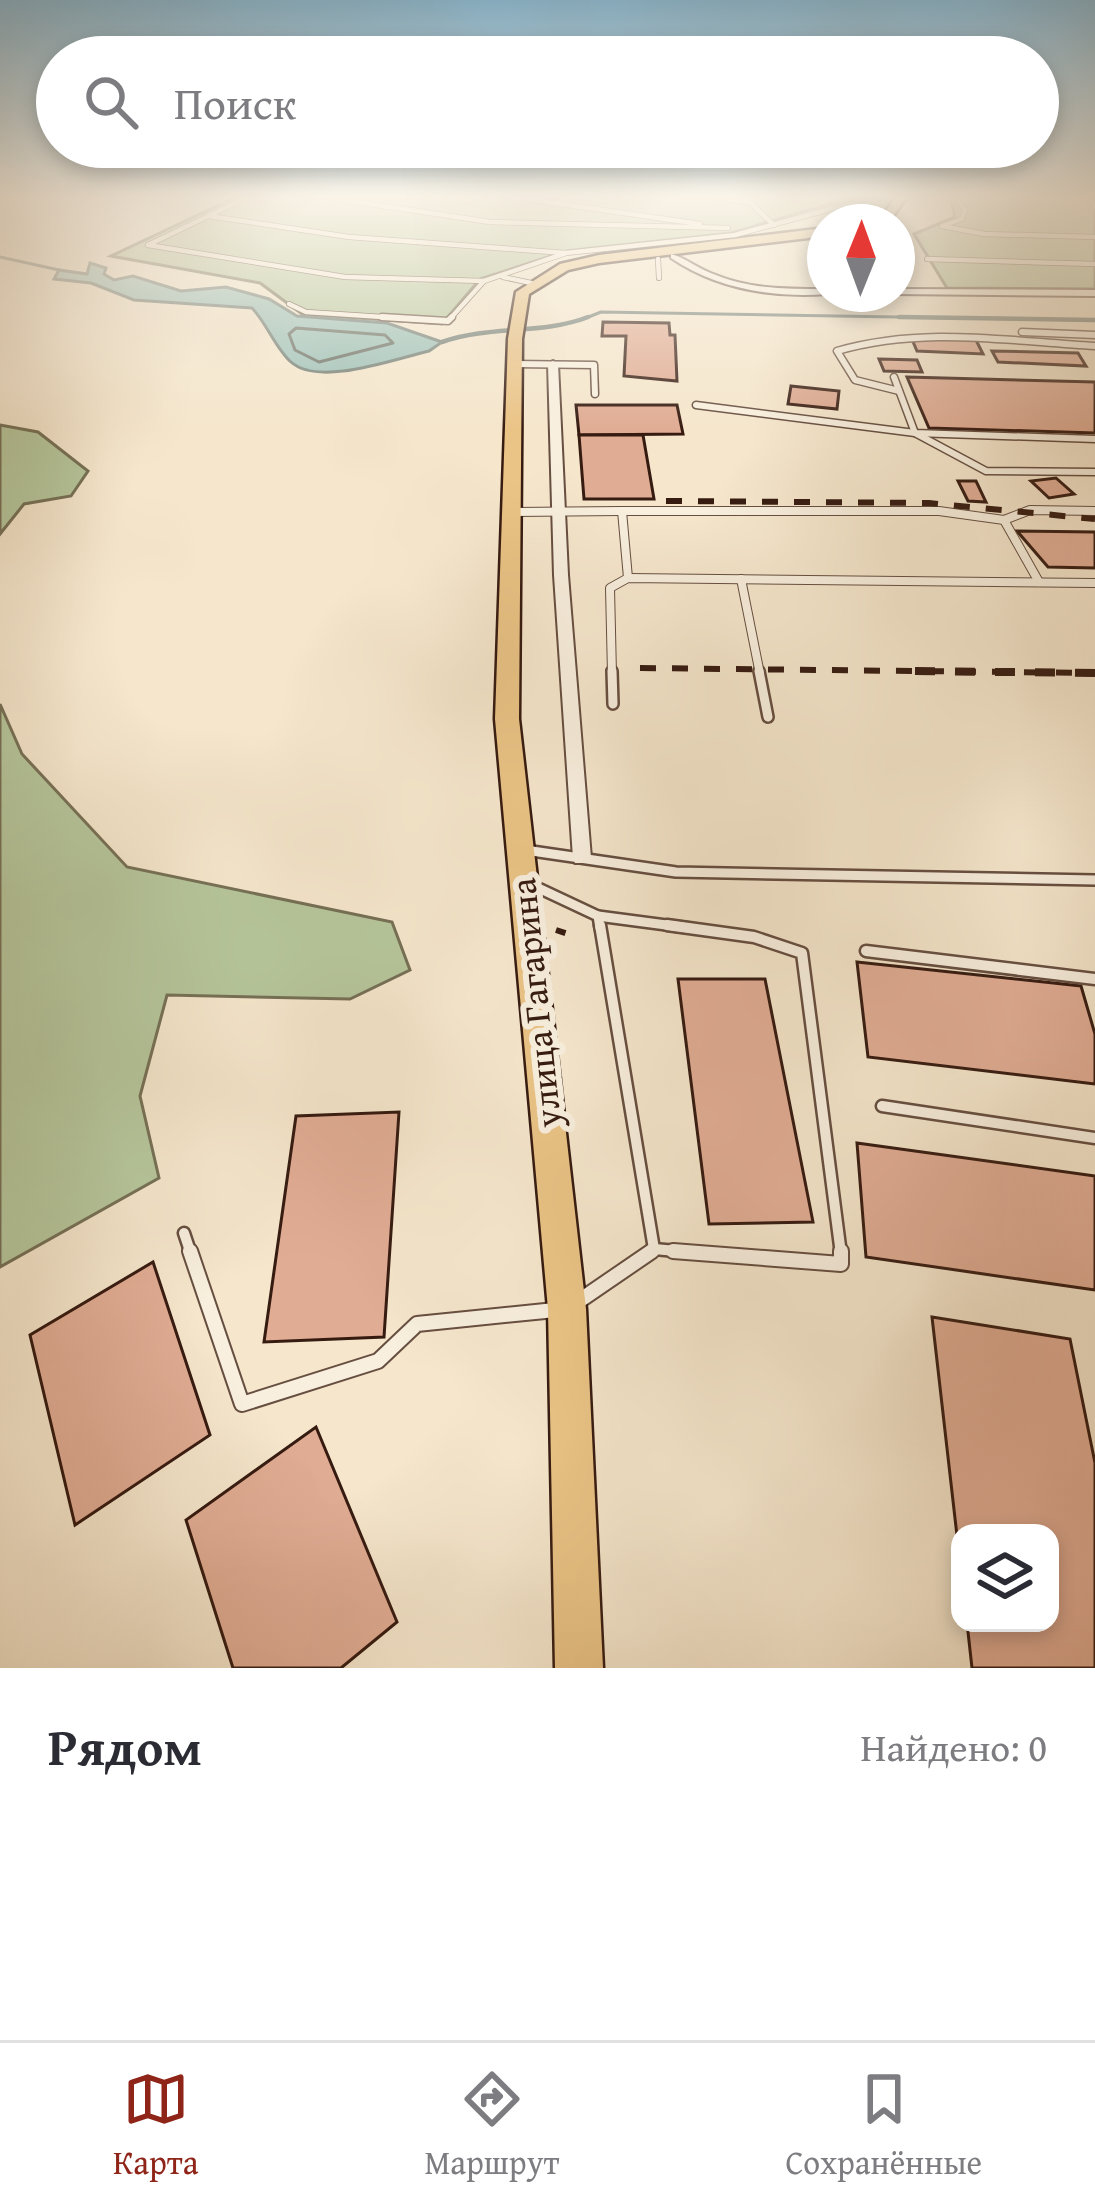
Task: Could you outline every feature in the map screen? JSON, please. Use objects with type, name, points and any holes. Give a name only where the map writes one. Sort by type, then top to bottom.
[{"type":"main road","points":[[531,283],[548,275]]},
{"type":"main road","points":[[520,313],[553,285],[576,275]]},
{"type":"main road","name":"улица Гагарина","points":[[531,283],[523,292],[515,339],[506,719],[566,1309],[579,1668]]},
{"type":"street","points":[[708,275],[742,287],[807,291]]},
{"type":"street","points":[[915,292],[1095,293]]},
{"type":"street","points":[[553,364],[582,858]]},
{"type":"lane","points":[[332,275],[484,281],[508,275]]},
{"type":"lane","points":[[502,277],[531,283]]},
{"type":"lane","points":[[289,304],[306,312],[448,321],[484,281]]},
{"type":"lane","points":[[989,334],[1095,346]]},
{"type":"lane","points":[[899,391],[855,380],[837,351],[880,335],[1095,335]]},
{"type":"lane","points":[[514,364],[593,364],[595,394]]},
{"type":"lane","points":[[893,377],[915,433],[986,471],[1095,472]]},
{"type":"lane","points":[[696,405],[915,433],[1095,439]]},
{"type":"lane","points":[[510,512],[939,511],[1004,520],[1030,510],[1095,511]]},
{"type":"lane","points":[[622,511],[628,578]]},
{"type":"lane","points":[[1004,520],[1040,582]]},
{"type":"lane","points":[[613,704],[610,588],[628,578],[1095,583]]},
{"type":"lane","points":[[741,579],[768,717]]},
{"type":"lane","points":[[521,865],[582,858],[676,872],[1095,880]]},
{"type":"lane","points":[[184,1233],[242,1404],[378,1361],[417,1324],[566,1309],[654,1249],[841,1264],[842,1237],[802,953],[754,937],[598,916],[521,865]]},
{"type":"lane","points":[[598,916],[654,1249]]},
{"type":"lane","points":[[866,950],[1095,979]]},
{"type":"lane","points":[[883,1106],[1095,1138]]},
{"type":"green space","points":[[215,275],[493,275],[480,279],[442,324],[302,314],[260,283]]},
{"type":"green space","points":[[939,275],[1095,275],[1095,289],[947,288]]},
{"type":"green space","points":[[0,425],[38,432],[88,471],[71,496],[24,504],[0,534]]},
{"type":"green space","points":[[0,704],[22,754],[127,867],[392,922],[410,970],[350,999],[167,995],[140,1096],[159,1178],[0,1267]]},
{"type":"water","points":[[56,275],[105,275],[114,280],[133,276],[181,291],[226,287],[269,299],[297,316],[387,323],[442,342],[429,351],[357,369],[319,372],[291,362],[252,308],[134,300],[91,283],[54,279]]},
{"type":"building","points":[[603,322],[669,323],[670,335],[675,335],[677,381],[624,376],[626,336],[602,336]]},
{"type":"building","points":[[911,337],[976,340],[983,354],[917,351]]},
{"type":"building","points":[[992,351],[1078,353],[1086,366],[998,362]]},
{"type":"building","points":[[879,359],[917,360],[922,372],[884,371]]},
{"type":"building","points":[[907,377],[1095,382],[1095,433],[929,428]]},
{"type":"building","points":[[791,386],[839,391],[837,409],[788,404]]},
{"type":"building","points":[[576,405],[677,405],[683,434],[579,435]]},
{"type":"building","points":[[579,435],[643,435],[654,499],[584,499]]},
{"type":"building","points":[[1056,478],[1074,494],[1049,498],[1031,481]]},
{"type":"building","points":[[958,481],[976,481],[986,502],[968,501]]},
{"type":"building","points":[[1017,531],[1095,532],[1095,568],[1048,567]]},
{"type":"building","points":[[857,962],[1081,986],[1095,1034],[1095,1084],[868,1057]]},
{"type":"building","points":[[678,979],[765,979],[813,1222],[709,1224]]},
{"type":"building","points":[[399,1112],[384,1337],[264,1342],[296,1116]]},
{"type":"building","points":[[857,1143],[1095,1176],[1095,1290],[866,1257]]},
{"type":"building","points":[[153,1262],[210,1435],[75,1525],[30,1335]]},
{"type":"building","points":[[932,1317],[1070,1339],[1095,1463],[1095,1668],[972,1668],[968,1632],[1059,1632],[1059,1524],[956,1524]]},
{"type":"building","points":[[316,1427],[397,1622],[341,1668],[233,1668],[186,1520]]},
{"type":"waterway","points":[[581,320],[601,312],[950,318]]},
{"type":"waterway","points":[[442,342],[588,317]]},
{"type":"waterway","points":[[899,317],[950,318]]},
{"type":"waterway","points":[[950,318],[1095,320]]},
{"type":"waterway","points":[[950,318],[1084,320]]},
{"type":"railway","points":[[666,501],[929,503],[1095,519]]},
{"type":"railway","points":[[640,668],[1095,673],[915,671]]}]
